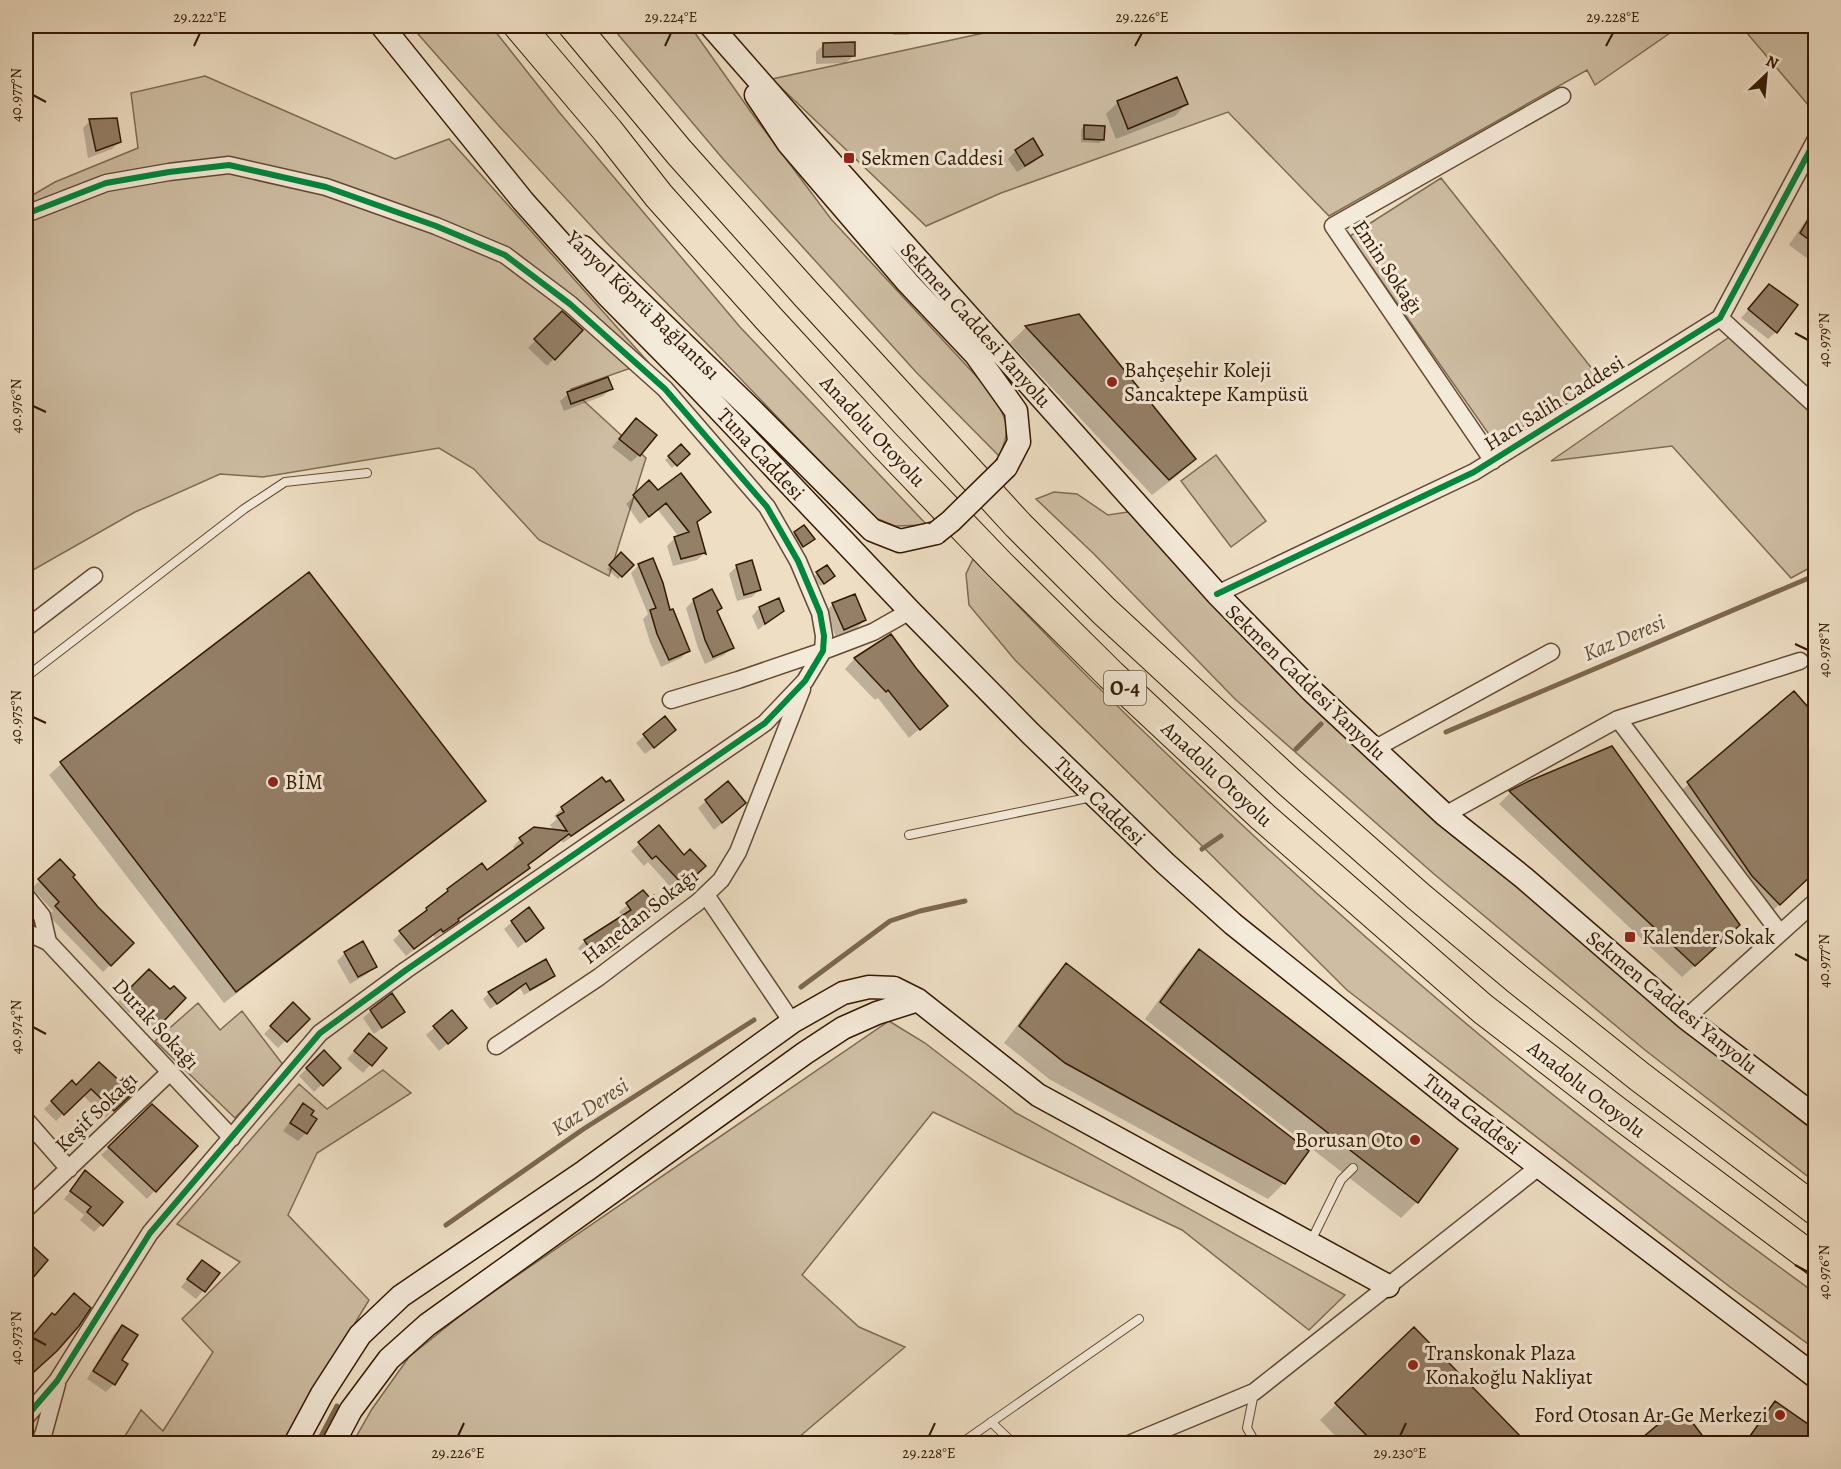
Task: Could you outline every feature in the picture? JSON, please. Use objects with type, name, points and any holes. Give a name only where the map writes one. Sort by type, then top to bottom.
[{"type":"highway","name":"Anadolu Otoyolu","points":[[519,26],[660,196],[885,446],[1111,675],[1263,818],[1483,1009],[1815,1261]]},
{"type":"highway","name":"Anadolu Otoyolu","points":[[574,26],[679,152],[827,317],[1018,525],[1104,610],[1289,782],[1436,911],[1640,1077],[1815,1210]]},
{"type":"main road","points":[[382,26],[470,134]]},
{"type":"main road","name":"Yanyol Köprü Bağlantısı","points":[[470,134],[872,530],[900,541],[936,533],[1006,467],[1019,442],[1016,411],[976,355],[908,283],[788,143],[711,26]]},
{"type":"main road","name":"Sekmen Caddesi Yanyolu","points":[[711,26],[826,158],[1217,594],[1311,690],[1446,815],[1524,878],[1686,1018],[1815,1117]]},
{"type":"main road","name":"Tuna Caddesi","points":[[470,134],[523,201],[608,295],[910,611],[1030,733],[1165,863],[1233,924],[1465,1110],[1815,1377]]},
{"type":"main road","points":[[295,1443],[322,1394],[360,1335],[401,1296],[585,1171],[792,1022],[843,993],[869,987],[894,988],[918,1000],[1038,1095],[1388,1286]]},
{"type":"main road","points":[[333,1443],[351,1410],[389,1359],[427,1325],[805,1053],[843,1028],[878,1013],[918,1000]]},
{"type":"street","name":"Emin Sokağı","points":[[1493,460],[1333,226],[1562,96]]},
{"type":"street","points":[[1814,401],[1720,318],[1815,139]]},
{"type":"street","points":[[26,214],[106,183],[229,165],[326,187],[436,226],[505,255],[570,304],[665,389],[767,507],[798,561],[820,613],[825,636],[823,651],[806,681],[765,723],[406,970],[320,1034],[150,1233],[57,1381],[26,1417]]},
{"type":"street","name":"Hacı Salih Caddesi","points":[[1217,594],[1474,472],[1720,318]]},
{"type":"street","points":[[26,628],[94,576]]},
{"type":"street","points":[[670,700],[823,651],[873,632],[910,611]]},
{"type":"street","points":[[1374,749],[1551,652]]},
{"type":"street","points":[[1446,815],[1618,719],[1800,661]]},
{"type":"street","name":"Hanedan Sokağı","points":[[496,1046],[599,977],[721,880],[738,852],[806,681]]},
{"type":"street","points":[[1618,719],[1780,933]]},
{"type":"street","points":[[706,894],[792,1022]]},
{"type":"street","name":"Durak Sokağı","points":[[26,896],[42,916],[48,942]]},
{"type":"street","points":[[1686,1018],[1815,901]]},
{"type":"street","name":"Durak Sokağı","points":[[26,932],[48,942],[232,1138]]},
{"type":"street","name":"Keşif Sokağı","points":[[26,1209],[170,1072]]},
{"type":"street","points":[[26,1120],[69,1169]]},
{"type":"street","points":[[1133,1443],[1254,1392],[1540,1166]]},
{"type":"street","points":[[39,1443],[57,1381]]},
{"type":"lane","points":[[26,677],[244,509],[285,482],[367,473]]},
{"type":"lane","points":[[909,835],[1095,796]]},
{"type":"lane","points":[[1309,1244],[1341,1180],[1353,1168]]},
{"type":"lane","points":[[960,1443],[1139,1319]]},
{"type":"lane","points":[[1254,1392],[1247,1428],[1256,1443]]},
{"type":"lane","points":[[991,1422],[1014,1443]]},
{"type":"shaded area","points":[[411,26],[491,26],[559,112],[740,327],[927,525],[895,526],[873,517],[605,241]]},
{"type":"shaded area","points":[[611,26],[690,26],[831,219],[989,390],[1006,422],[1006,437],[999,456],[916,372],[723,159]]},
{"type":"shaded area","points":[[1016,26],[1680,26],[1595,85],[1587,70],[1329,216],[1228,112],[1001,193],[926,226],[772,79]]},
{"type":"shaded area","points":[[1741,26],[1815,26],[1815,113]]},
{"type":"shaded area","points":[[205,76],[395,159],[449,139],[648,362],[571,389],[646,458],[609,576],[539,540],[474,469],[439,448],[263,477],[220,474],[135,512],[26,574],[26,199],[55,182],[138,148],[131,93]]},
{"type":"shaded area","points":[[1441,178],[1601,380],[1495,443],[1350,236]]},
{"type":"shaded area","points":[[1735,333],[1815,410],[1815,565],[1791,578],[1672,446],[1551,461]]},
{"type":"shaded area","points":[[1216,455],[1266,521],[1231,547],[1181,481]]},
{"type":"shaded area","points":[[1054,492],[1077,494],[1108,515],[1134,511],[1682,1026],[1815,1132],[1815,1182],[1645,1050],[1434,874],[1235,699],[1094,554],[1036,499]]},
{"type":"shaded area","points":[[973,559],[1083,672],[1196,782],[1396,963],[1576,1113],[1815,1293],[1815,1349],[1730,1287],[1347,990],[1015,660],[969,605],[966,574]]},
{"type":"shaded area","points":[[198,1003],[220,1030],[242,1011],[284,1066],[235,1118],[155,1041]]},
{"type":"shaded area","points":[[889,1021],[925,1043],[1016,1113],[1345,1295],[1309,1330],[1182,1230],[933,1112],[802,1275],[859,1327],[905,1347],[792,1443],[352,1444],[372,1409],[409,1357],[471,1307]]},
{"type":"shaded area","points":[[383,1070],[411,1093],[317,1153],[288,1215],[369,1300],[282,1443],[120,1444],[141,1410],[163,1431],[213,1352],[182,1319],[240,1262],[177,1224],[299,1084],[327,1109]]},
{"type":"building","points":[[855,42],[855,56],[823,57],[823,43]]},
{"type":"building","points":[[1177,77],[1188,104],[1128,129],[1117,101]]},
{"type":"building","points":[[117,118],[121,142],[96,151],[89,119]]},
{"type":"building","points":[[1084,125],[1105,126],[1104,140],[1084,139]]},
{"type":"building","points":[[1033,138],[1043,155],[1025,166],[1015,150]]},
{"type":"building","points":[[1815,208],[1815,244],[1800,233]]},
{"type":"building","points":[[1769,284],[1798,305],[1777,333],[1748,309]]},
{"type":"building","points":[[562,311],[583,330],[555,360],[534,339]]},
{"type":"building","points":[[1079,314],[1196,459],[1169,480],[1025,326]]},
{"type":"building","points":[[608,377],[613,389],[571,404],[567,392]]},
{"type":"building","points":[[636,418],[657,435],[640,456],[619,439]]},
{"type":"building","points":[[681,444],[690,454],[677,466],[668,456]]},
{"type":"building","points":[[681,473],[711,512],[697,522],[706,554],[681,559],[674,537],[689,532],[666,503],[649,517],[633,495],[649,480],[658,490]]},
{"type":"building","points":[[804,525],[815,539],[803,547],[794,532]]},
{"type":"building","points":[[621,552],[634,565],[622,577],[609,565]]},
{"type":"building","points":[[653,558],[670,610],[673,609],[690,651],[669,660],[657,634],[650,610],[656,608],[638,564]]},
{"type":"building","points":[[752,560],[761,590],[744,595],[736,565]]},
{"type":"building","points":[[827,565],[835,576],[824,584],[816,572]]},
{"type":"building","name":"BİM","points":[[309,572],[486,801],[236,992],[60,762]]},
{"type":"building","points":[[712,589],[722,608],[717,611],[734,648],[713,657],[705,640],[693,599]]},
{"type":"building","points":[[855,594],[866,620],[844,630],[832,603]]},
{"type":"building","points":[[779,598],[784,611],[765,624],[759,607]]},
{"type":"building","points":[[891,634],[948,706],[920,730],[888,690],[886,692],[854,658]]},
{"type":"building","points":[[1794,691],[1815,715],[1815,872],[1780,905],[1752,876],[1687,782]]},
{"type":"building","points":[[665,716],[676,730],[654,748],[643,734]]},
{"type":"building","points":[[1612,746],[1740,925],[1695,966],[1509,791]]},
{"type":"building","points":[[602,777],[606,782],[610,780],[624,800],[571,836],[569,834],[528,865],[530,868],[458,919],[459,921],[443,932],[441,929],[414,949],[399,931],[427,910],[426,908],[448,891],[447,889],[482,863],[487,870],[523,843],[519,838],[534,827],[567,831],[557,816],[564,812],[561,807]]},
{"type":"building","points":[[728,781],[746,803],[722,823],[705,800]]},
{"type":"building","points":[[659,825],[684,855],[690,849],[706,866],[684,886],[656,856],[652,859],[638,842]]},
{"type":"building","points":[[60,859],[75,875],[73,877],[98,907],[134,943],[111,966],[55,906],[59,902],[38,879]]},
{"type":"building","points":[[643,890],[650,898],[654,895],[660,903],[615,940],[619,946],[608,953],[605,948],[594,955],[584,940],[631,910],[626,903]]},
{"type":"building","points":[[529,907],[544,928],[526,942],[511,921]]},
{"type":"building","points":[[363,941],[377,967],[358,977],[344,952]]},
{"type":"building","points":[[1199,949],[1458,1149],[1418,1203],[1160,1002]]},
{"type":"building","points":[[546,959],[555,976],[530,990],[526,983],[497,1004],[488,992]]},
{"type":"building","points":[[1066,963],[1309,1151],[1285,1184],[1065,1063],[1019,1026]]},
{"type":"building","points":[[149,969],[170,989],[174,986],[186,998],[160,1025],[139,1004],[137,1006],[124,994]]},
{"type":"building","points":[[392,993],[405,1012],[382,1028],[370,1010]]},
{"type":"building","points":[[293,1002],[310,1019],[287,1042],[270,1026]]},
{"type":"building","points":[[452,1010],[467,1028],[448,1044],[433,1026]]},
{"type":"building","points":[[369,1033],[387,1048],[372,1066],[354,1051]]},
{"type":"building","points":[[324,1050],[341,1068],[323,1086],[306,1068]]},
{"type":"building","points":[[99,1062],[133,1093],[114,1111],[91,1089],[64,1115],[51,1101],[72,1080],[76,1085]]},
{"type":"building","points":[[303,1103],[314,1111],[311,1115],[317,1119],[307,1134],[290,1123]]},
{"type":"building","points":[[152,1104],[198,1146],[156,1192],[108,1147]]},
{"type":"building","points":[[85,1170],[123,1202],[103,1226],[87,1212],[91,1207],[70,1191]]},
{"type":"building","points":[[26,1240],[48,1260],[26,1286]]},
{"type":"building","points":[[202,1260],[220,1273],[205,1292],[187,1279]]},
{"type":"building","points":[[74,1293],[91,1308],[57,1351],[26,1379],[26,1343],[52,1313],[55,1315]]},
{"type":"building","points":[[122,1325],[138,1335],[122,1360],[128,1364],[115,1385],[93,1371]]},
{"type":"building","name":"Transkonak Plaza Konakoğlu Nakliyat","points":[[1414,1327],[1527,1443],[1374,1443],[1335,1403]]},
{"type":"building","name":"Ford Otosan Ar-Ge Merkezi","points":[[1775,1401],[1815,1429],[1815,1443],[1745,1443]]},
{"type":"building","name":"Ford Otosan Ar-Ge Merkezi","points":[[1680,1406],[1708,1443],[1636,1443]]},
{"type":"waterway","name":"Kaz Deresi","points":[[1446,732],[1816,575]]},
{"type":"waterway","name":"Kaz Deresi","points":[[1296,749],[1321,724]]},
{"type":"waterway","name":"Kaz Deresi","points":[[1202,849],[1221,836]]},
{"type":"waterway","name":"Kaz Deresi","points":[[801,987],[890,921],[920,911],[965,901]]},
{"type":"waterway","name":"Kaz Deresi","points":[[446,1225],[582,1130],[754,1020]]},
{"type":"waterway","name":"Kaz Deresi","points":[[317,1444],[337,1406]]},
{"type":"cycle path","points":[[1217,594],[1474,472],[1720,318],[1816,139]]},
{"type":"cycle path","points":[[26,214],[106,183],[229,165],[326,187],[436,226],[505,255],[570,304],[665,389],[767,507],[798,561],[820,613],[824,636],[823,651],[805,681],[765,723],[406,970],[320,1033],[150,1233],[57,1381],[26,1417]]},
{"type":"place","name":"Sekmen Caddesi","points":[[849,158]]},
{"type":"place","name":"Bahçeşehir Koleji Sancaktepe Kampüsü","points":[[1112,382]]},
{"type":"place","name":"BİM","points":[[273,782]]},
{"type":"place","name":"Kalender Sokak","points":[[1630,937]]},
{"type":"place","name":"Borusan Oto","points":[[1415,1140]]},
{"type":"place","name":"Transkonak Plaza Konakoğlu Nakliyat","points":[[1413,1365]]},
{"type":"place","name":"Ford Otosan Ar-Ge Merkezi","points":[[1780,1415]]}]
